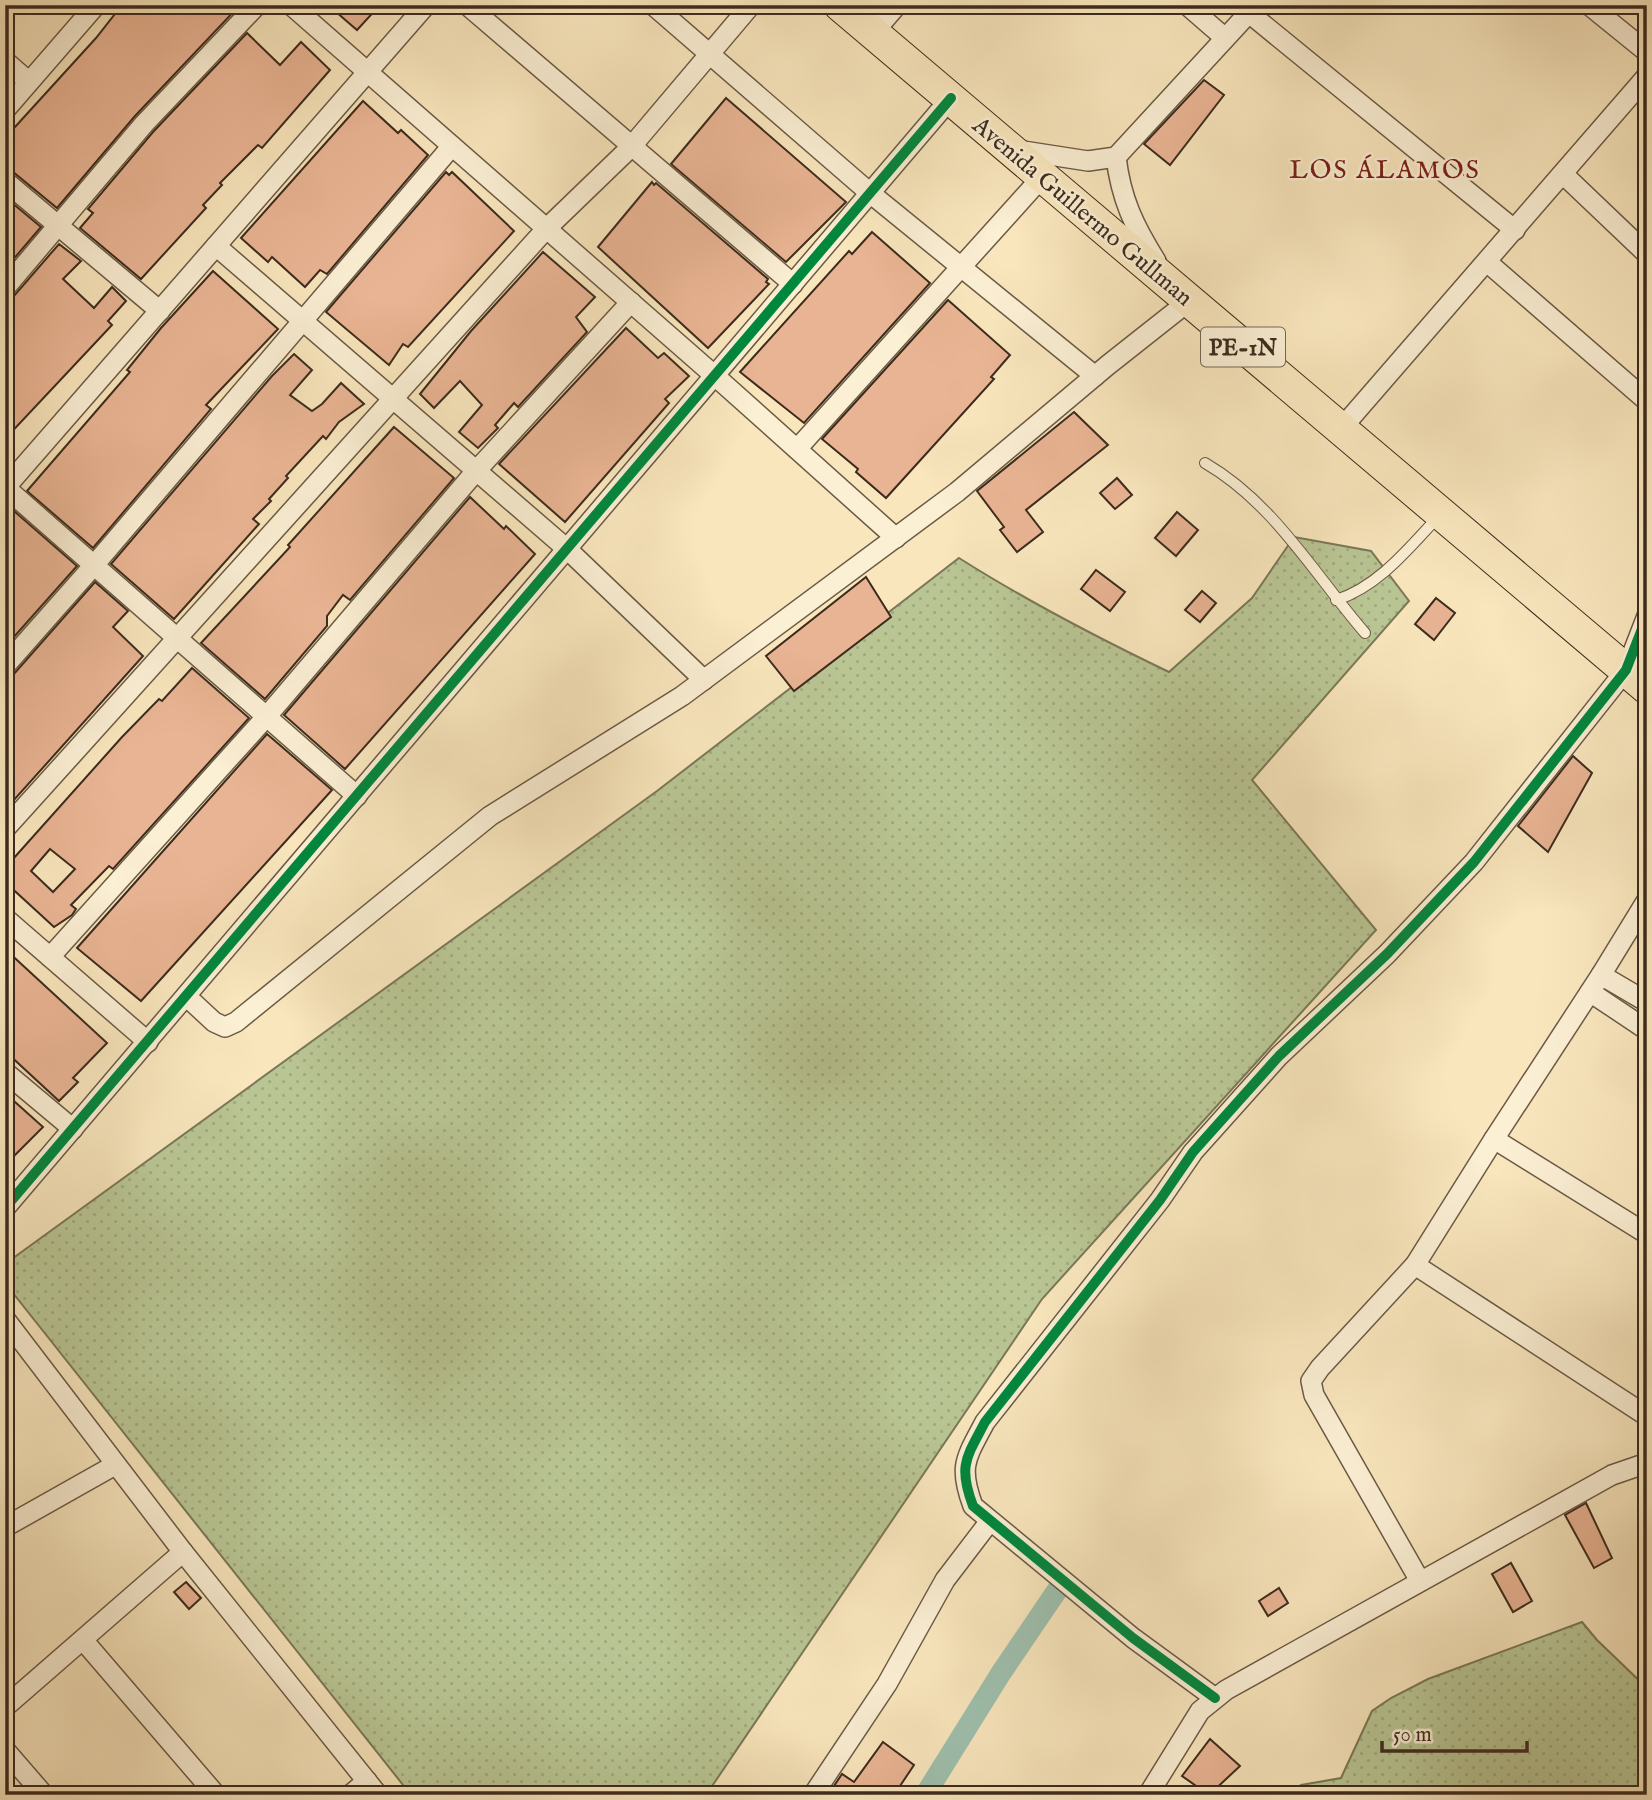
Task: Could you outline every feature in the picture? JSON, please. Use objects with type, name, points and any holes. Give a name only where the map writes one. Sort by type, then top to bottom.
[{"type":"main road","name":"Avenida Guillermo Gullman","points":[[840,5],[1636,679]]},
{"type":"street","points":[[5,110],[96,5]]},
{"type":"street","points":[[5,288],[144,124],[257,5]]},
{"type":"street","points":[[290,5],[631,302],[896,538]]},
{"type":"street","points":[[357,796],[96,564],[5,488],[426,5]]},
{"type":"street","points":[[467,5],[793,284]]},
{"type":"street","points":[[653,5],[870,193],[1095,376]]},
{"type":"street","points":[[5,829],[547,229],[631,147],[751,5]]},
{"type":"street","points":[[873,33],[897,5]]},
{"type":"street","points":[[1187,5],[1225,38]]},
{"type":"street","points":[[1589,5],[1647,52]]},
{"type":"street","points":[[1011,149],[1088,161],[1116,157],[1253,9],[1515,230]]},
{"type":"street","points":[[5,61],[30,82]]},
{"type":"street","points":[[1340,430],[1647,76]]},
{"type":"street","points":[[5,1208],[951,98]]},
{"type":"street","points":[[5,666],[96,564],[452,146]]},
{"type":"street","points":[[186,996],[214,1022],[225,1027],[236,1022],[490,816],[704,680],[957,492],[1095,376],[1180,293],[1137,231],[1123,197],[1116,157]]},
{"type":"street","points":[[1563,174],[1647,254]]},
{"type":"street","points":[[797,449],[1043,176]]},
{"type":"street","points":[[5,181],[160,311]]},
{"type":"street","points":[[215,246],[567,549],[704,680]]},
{"type":"street","points":[[1487,262],[1647,401]]},
{"type":"street","points":[[50,957],[267,716],[477,471],[631,302]]},
{"type":"street","points":[[1215,1698],[1133,1638],[972,1506],[964,1481],[966,1457],[985,1422],[1160,1200],[1193,1152],[1279,1056],[1387,954],[1474,862],[1636,679],[1647,616]]},
{"type":"street","points":[[1420,1581],[1314,1395],[1311,1381],[1320,1367],[1415,1265],[1647,900]]},
{"type":"street","points":[[5,918],[148,1042]]},
{"type":"street","points":[[1601,975],[1647,1002]]},
{"type":"street","points":[[1590,992],[1647,1030]]},
{"type":"street","points":[[5,1072],[73,1129]]},
{"type":"street","points":[[1494,1139],[1647,1234]]},
{"type":"street","points":[[1415,1265],[1647,1416]]},
{"type":"street","points":[[5,1320],[183,1552],[372,1788],[350,1795]]},
{"type":"street","points":[[1149,1795],[1190,1724],[1215,1698],[1612,1475],[1647,1463]]},
{"type":"street","points":[[5,1527],[115,1465]]},
{"type":"street","points":[[813,1795],[887,1684],[945,1580],[990,1521]]},
{"type":"street","points":[[5,1707],[183,1552]]},
{"type":"street","points":[[83,1640],[216,1795]]},
{"type":"street","points":[[5,1750],[44,1795]]},
{"type":"lane","points":[[1205,463],[1229,477],[1255,499],[1365,633]]},
{"type":"lane","points":[[1336,600],[1349,596],[1390,568],[1441,514]]},
{"type":"green space","points":[[1294,537],[1371,551],[1409,601],[1252,780],[1376,930],[1042,1299],[706,1795],[411,1795],[5,1283],[5,1264],[657,791],[959,558],[1062,618],[1169,672],[1252,598]]},
{"type":"green space","points":[[1582,1622],[1647,1688],[1647,1795],[1286,1795],[1301,1785],[1341,1778],[1372,1711],[1391,1698],[1428,1679]]},
{"type":"building","points":[[122,5],[240,5],[135,116],[57,208],[13,172],[5,169],[5,138],[96,38]]},
{"type":"building","points":[[328,5],[380,5],[357,30]]},
{"type":"building","points":[[247,33],[280,65],[301,42],[330,70],[262,148],[258,145],[220,183],[222,185],[203,205],[206,208],[141,279],[80,228],[93,213],[88,209],[153,132]]},
{"type":"building","points":[[1204,80],[1224,95],[1170,165],[1144,144]]},
{"type":"building","points":[[726,98],[846,202],[786,262],[671,164]]},
{"type":"building","points":[[363,101],[398,133],[401,130],[428,155],[327,274],[320,270],[305,287],[272,257],[268,262],[241,238]]},
{"type":"building","points":[[446,172],[449,175],[452,172],[514,231],[408,347],[403,344],[389,365],[326,312]]},
{"type":"building","points":[[652,182],[768,279],[766,282],[769,284],[708,348],[598,247]]},
{"type":"building","points":[[5,197],[41,227],[5,269]]},
{"type":"building","points":[[872,232],[930,283],[804,423],[740,372],[849,251],[852,254]]},
{"type":"building","points":[[59,244],[81,261],[63,279],[94,308],[112,287],[126,301],[108,321],[112,325],[5,439],[5,300],[14,296]]},
{"type":"building","points":[[543,252],[595,297],[576,317],[587,332],[518,407],[514,403],[495,425],[498,428],[478,448],[459,432],[482,405],[460,381],[434,408],[420,394],[471,331]]},
{"type":"building","points":[[213,271],[278,329],[206,405],[211,409],[93,548],[27,491],[130,372],[127,370],[161,328]]},
{"type":"building","points":[[948,300],[1010,355],[991,377],[994,379],[886,498],[856,472],[858,469],[822,439]]},
{"type":"building","points":[[626,328],[658,358],[664,353],[689,376],[665,399],[669,403],[565,522],[499,464]]},
{"type":"building","points":[[294,354],[312,370],[290,395],[312,411],[341,383],[364,404],[339,422],[326,439],[323,436],[286,476],[288,478],[269,499],[271,501],[253,519],[259,524],[174,619],[111,564],[272,376]]},
{"type":"building","points":[[1074,412],[1108,445],[1026,510],[1043,532],[1017,552],[1000,530],[1004,527],[977,491]]},
{"type":"building","points":[[394,427],[454,478],[350,600],[343,595],[327,616],[327,626],[265,699],[201,643],[290,547],[288,545]]},
{"type":"building","points":[[1117,478],[1132,495],[1115,509],[1100,493]]},
{"type":"building","points":[[470,497],[535,554],[345,769],[284,715]]},
{"type":"building","points":[[14,511],[77,566],[5,647],[5,521]]},
{"type":"building","points":[[1177,512],[1198,530],[1176,556],[1155,538]]},
{"type":"building","points":[[1096,570],[1125,592],[1110,611],[1081,589]]},
{"type":"building","points":[[866,577],[891,617],[794,691],[766,656]]},
{"type":"building","points":[[95,582],[128,611],[113,627],[143,656],[5,810],[5,678],[14,674]]},
{"type":"building","points":[[1202,591],[1216,603],[1200,622],[1185,610]]},
{"type":"building","points":[[1436,598],[1455,613],[1434,640],[1415,624]]},
{"type":"building","points":[[192,668],[249,718],[113,869],[109,866],[71,905],[76,909],[72,915],[54,927],[5,882],[5,868],[122,737],[159,699],[162,701]],"holes":[[[50,849],[75,869],[53,892],[31,871]]]},
{"type":"building","points":[[267,734],[332,790],[141,1001],[77,948]]},
{"type":"building","points":[[1573,756],[1592,773],[1548,852],[1518,826]]},
{"type":"building","points":[[5,949],[107,1043],[73,1078],[78,1082],[59,1101],[5,1051]]},
{"type":"building","points":[[5,1093],[43,1127],[5,1165]]},
{"type":"building","points":[[1586,1503],[1612,1558],[1594,1568],[1565,1515]]},
{"type":"building","points":[[1511,1563],[1532,1601],[1513,1612],[1492,1574]]},
{"type":"building","points":[[186,1582],[201,1598],[189,1609],[174,1592]]},
{"type":"building","points":[[1279,1588],[1288,1603],[1268,1616],[1259,1601]]},
{"type":"building","points":[[1210,1739],[1240,1766],[1209,1795],[1182,1776]]},
{"type":"building","points":[[883,1742],[914,1765],[894,1795],[828,1795],[842,1774],[854,1782]]},
{"type":"waterway","points":[[1641,5],[1647,9]]},
{"type":"waterway","points":[[925,1795],[1001,1673],[1058,1589]]},
{"type":"cycle path","points":[[5,1208],[951,98]]},
{"type":"cycle path","points":[[1215,1698],[1133,1638],[973,1506],[965,1471],[969,1454],[985,1422],[1160,1200],[1193,1152],[1279,1056],[1387,954],[1474,862],[1626,670],[1647,616]]},
{"type":"district","name":"LOS ÁLAMOS","points":[[1385,169]]}]
